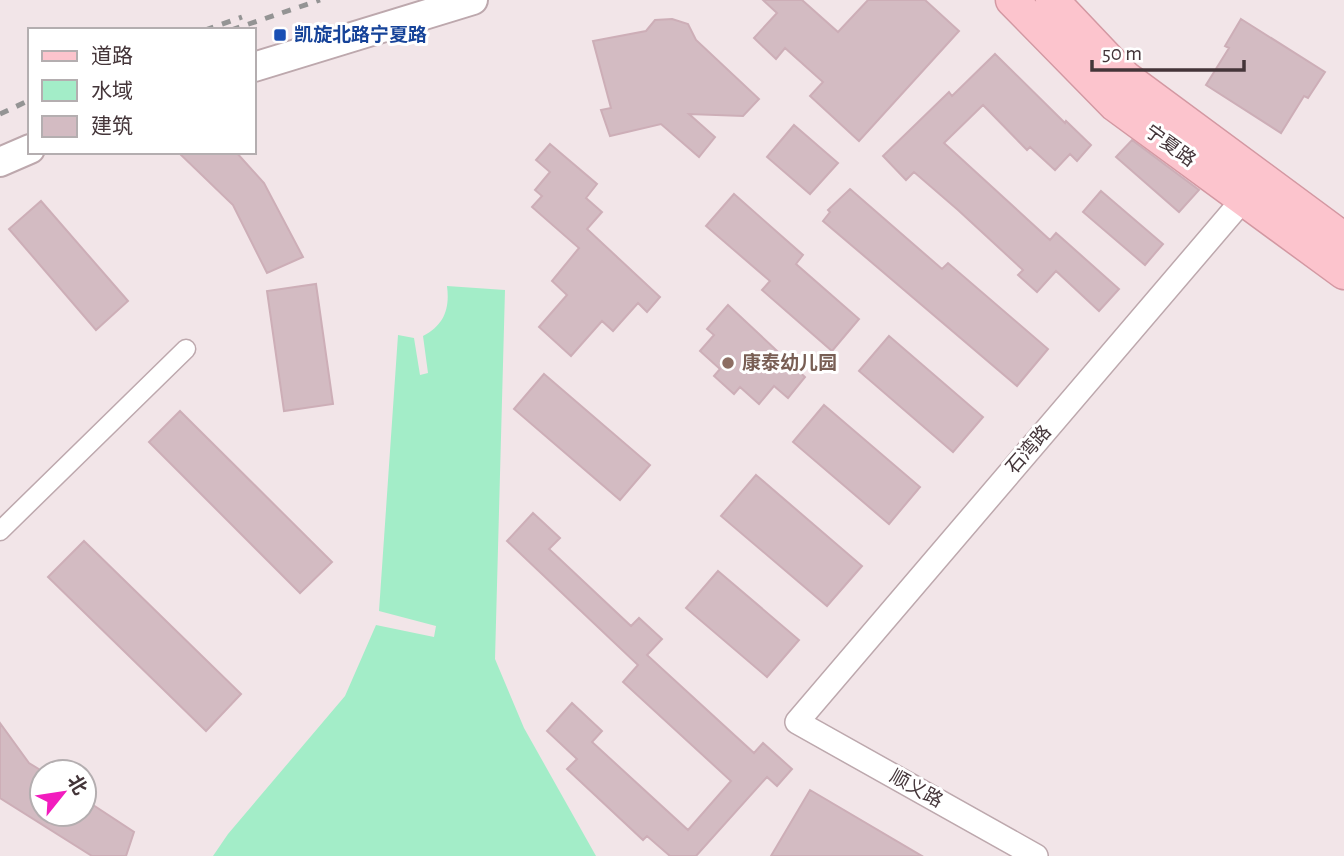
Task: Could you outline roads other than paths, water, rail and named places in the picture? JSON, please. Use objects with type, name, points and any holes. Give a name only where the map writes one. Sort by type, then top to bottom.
[{"type":"main road","name":"宁夏路","points":[[1012,0],[1115,105],[1253,189],[1344,239]]},
{"type":"main road","name":"宁夏路","points":[[1052,0],[1125,77],[1344,273]]},
{"type":"street","points":[[256,66],[473,0]]},
{"type":"street","points":[[0,162],[28,150]]},
{"type":"street","name":"石湾路","points":[[797,722],[1253,189]]},
{"type":"street","points":[[0,531],[186,348]]},
{"type":"street","name":"顺义路","points":[[797,722],[1036,856]]},
{"type":"water","points":[[447,286],[505,290],[495,659],[524,728],[596,856],[213,856],[228,834],[345,696],[376,625],[434,637],[436,626],[379,611],[398,335],[414,338],[420,375],[428,373],[423,336],[436,327],[444,316]]},
{"type":"railway","points":[[237,28],[320,0]]},
{"type":"railway","points":[[211,28],[242,17]]},
{"type":"railway","points":[[0,114],[28,101]]},
{"type":"place","name":"凯旋北路宁夏路","points":[[280,35]]},
{"type":"place","name":"康泰幼儿园","points":[[728,363]]}]
